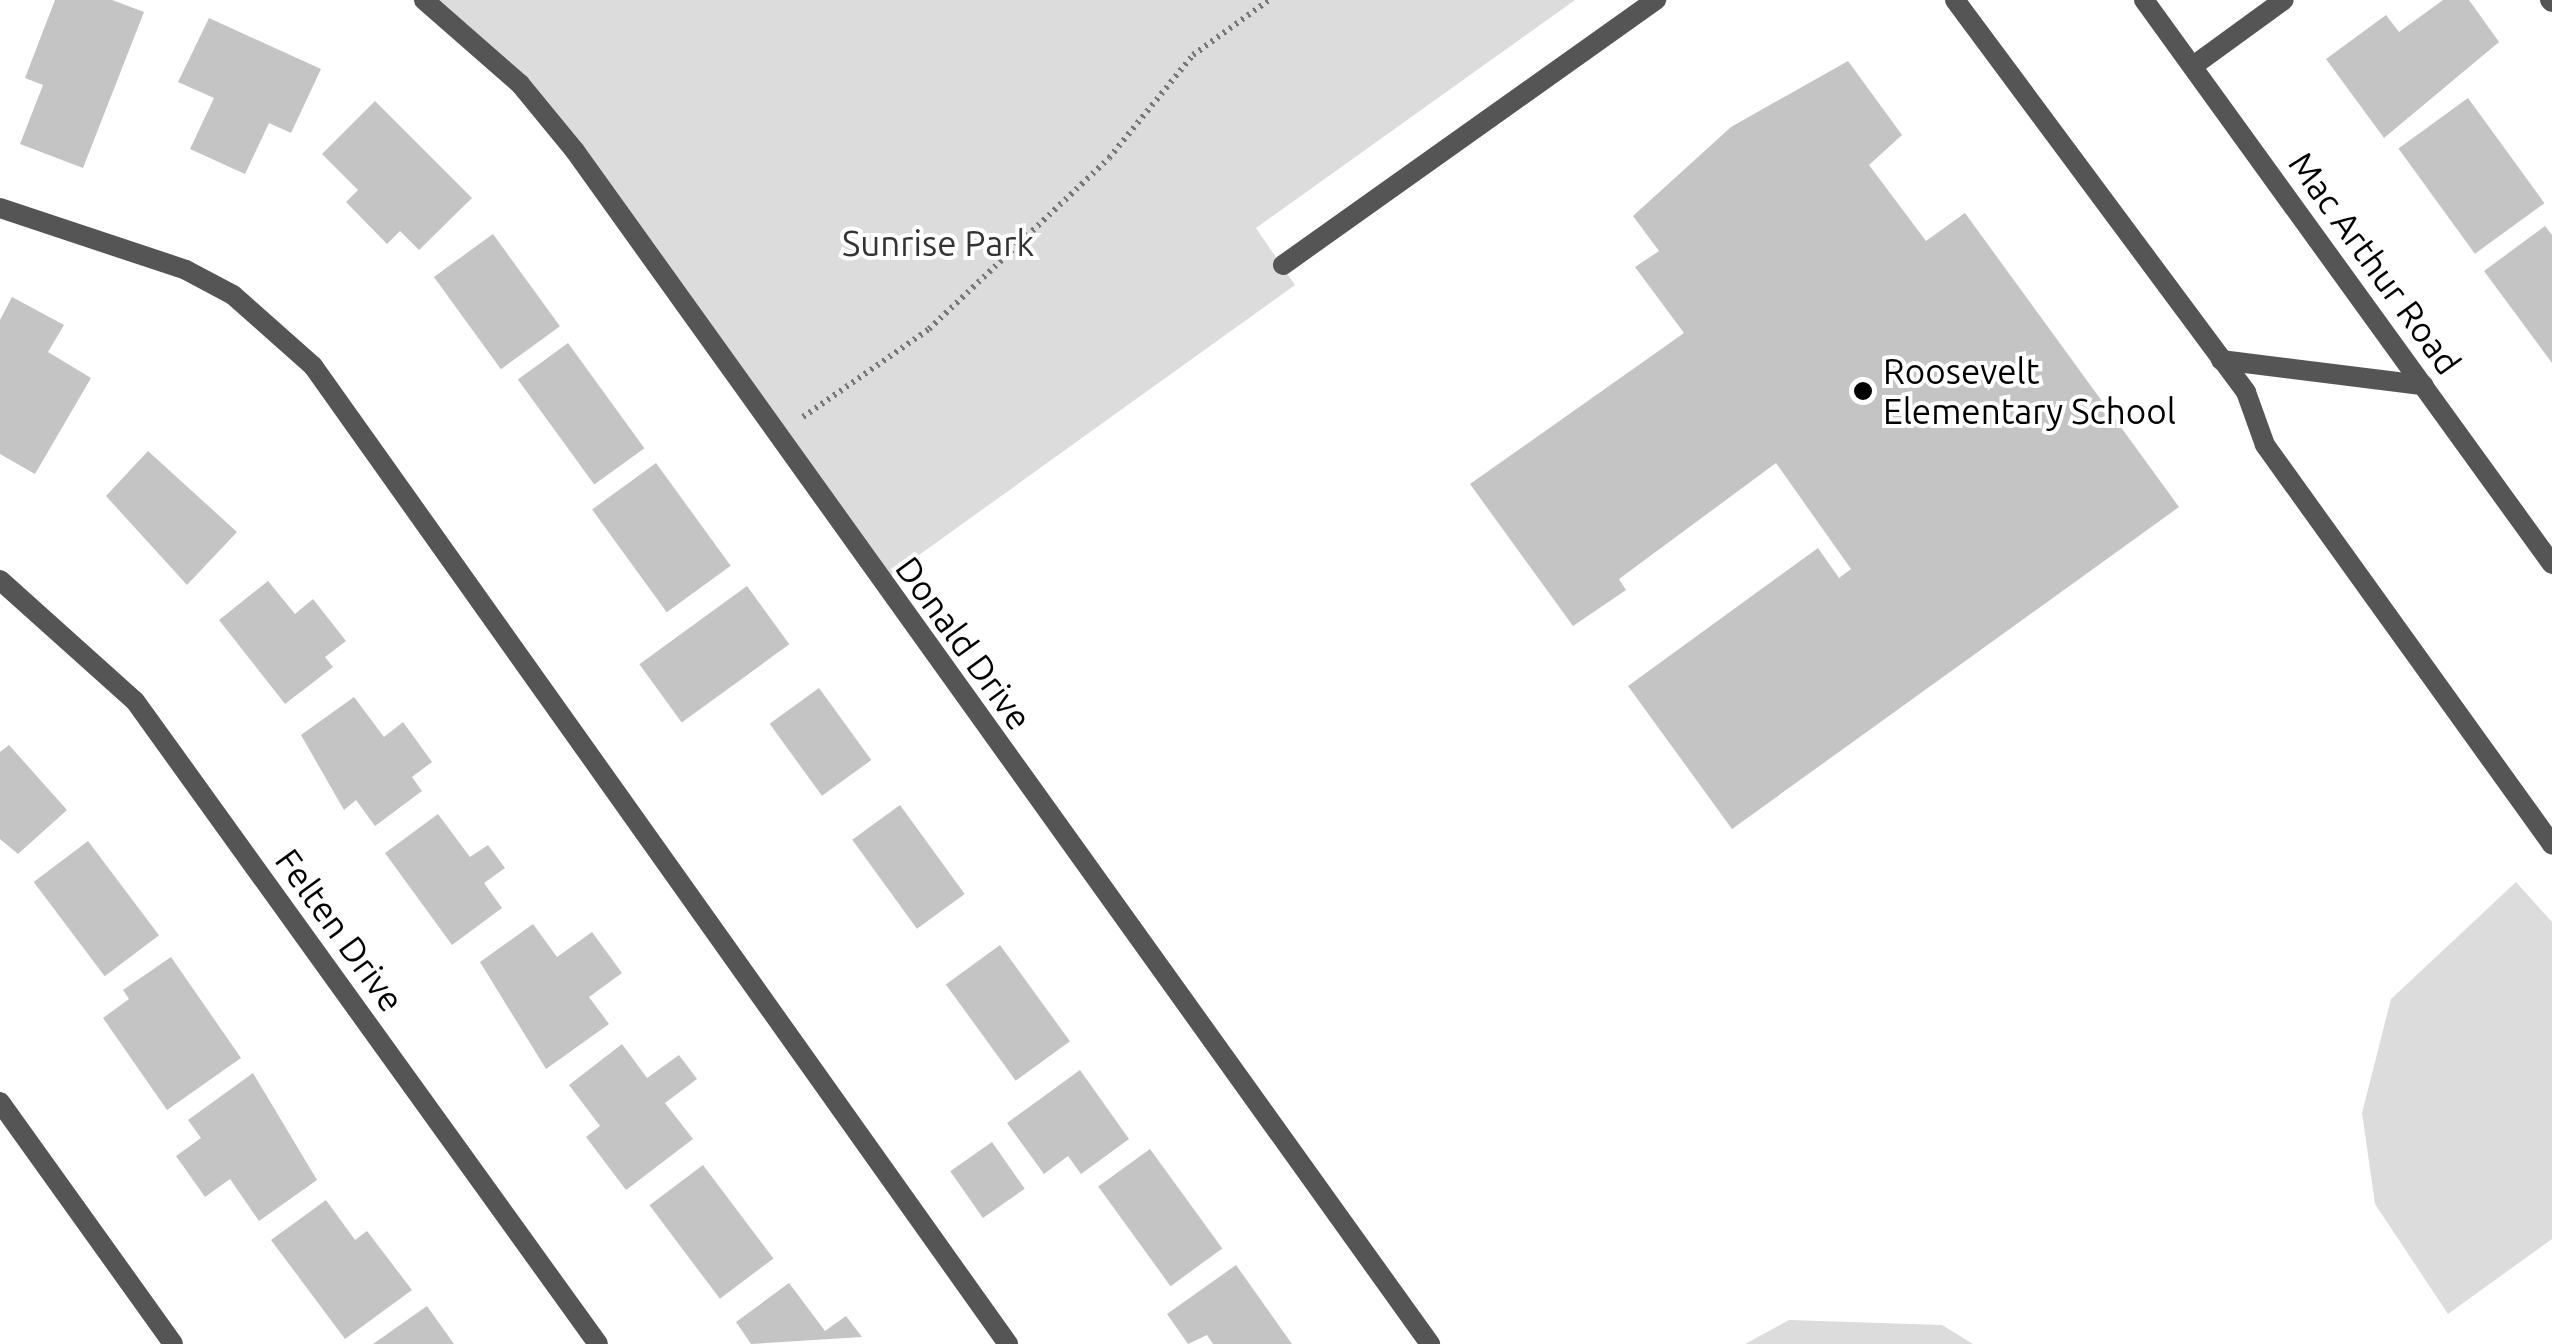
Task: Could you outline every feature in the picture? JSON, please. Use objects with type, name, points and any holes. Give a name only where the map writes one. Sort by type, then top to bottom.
[{"type":"street","name":"Donald Drive","points":[[424,0],[520,84],[575,151],[773,434],[1430,1344]]},
{"type":"street","points":[[1283,265],[1656,0]]},
{"type":"street","points":[[1955,0],[2246,392],[2265,445],[2552,845]]},
{"type":"street","name":"Mac Arthur Road","points":[[2144,0],[2552,564]]},
{"type":"street","points":[[2193,66],[2284,0]]},
{"type":"street","points":[[0,208],[186,270],[234,295],[312,366],[1008,1344]]},
{"type":"street","points":[[2221,360],[2423,385]]},
{"type":"street","name":"Felten Drive","points":[[0,580],[135,701],[598,1344]]},
{"type":"street","points":[[0,1102],[173,1344]]},
{"type":"path","points":[[773,434],[929,329],[1108,158],[1193,55],[1270,0]]},
{"type":"green space","name":"Sunrise Park","points":[[424,0],[1575,0],[1256,228],[1295,285],[880,583],[575,151]]},
{"type":"green space","points":[[2516,882],[2552,922],[2552,1239],[2448,1314],[2375,1204],[2362,1113],[2391,999]]},
{"type":"green space","points":[[1789,1320],[1942,1325],[1973,1344],[1745,1344]]},
{"type":"building","points":[[55,0],[112,0],[144,12],[83,168],[20,144],[43,85],[25,78]]},
{"type":"building","points":[[2443,0],[2469,0],[2499,42],[2384,138],[2326,59],[2386,15],[2399,32]]},
{"type":"building","points":[[209,18],[321,69],[291,133],[269,123],[245,174],[190,149],[214,98],[178,82]]},
{"type":"building","name":"Roosevelt Elementary School","points":[[1848,61],[1902,135],[1869,165],[1926,241],[1965,213],[2179,507],[1732,829],[1628,686],[1818,548],[1839,578],[1851,569],[1776,463],[1619,579],[1626,590],[1573,626],[1470,484],[1684,333],[1635,267],[1659,251],[1633,216],[1731,127]]},
{"type":"building","points":[[2468,98],[2544,203],[2475,254],[2398,149]]},
{"type":"building","points":[[375,101],[472,198],[419,250],[400,231],[387,244],[346,202],[358,190],[322,154]]},
{"type":"building","points":[[2545,226],[2552,235],[2552,363],[2484,271]]},
{"type":"building","points":[[493,234],[560,326],[501,369],[434,277]]},
{"type":"building","points":[[12,297],[64,325],[48,352],[91,378],[35,474],[0,454],[0,320]]},
{"type":"building","points":[[568,343],[644,448],[594,485],[518,379]]},
{"type":"building","points":[[148,451],[237,532],[187,585],[106,496]]},
{"type":"building","points":[[656,463],[731,566],[667,612],[592,509]]},
{"type":"building","points":[[268,581],[295,614],[313,599],[346,641],[325,657],[333,667],[285,704],[219,620]]},
{"type":"building","points":[[747,586],[789,644],[682,722],[639,664]]},
{"type":"building","points":[[819,688],[871,760],[822,796],[770,724]]},
{"type":"building","points":[[354,697],[384,737],[403,722],[432,762],[412,777],[422,791],[375,826],[356,800],[344,810],[301,735]]},
{"type":"building","points":[[9,745],[67,810],[18,854],[0,839],[0,752]]},
{"type":"building","points":[[900,805],[965,894],[917,929],[852,840]]},
{"type":"building","points":[[438,814],[470,857],[488,845],[505,868],[484,883],[502,908],[452,945],[385,853]]},
{"type":"building","points":[[88,841],[159,935],[105,976],[34,882]]},
{"type":"building","points":[[533,924],[557,957],[592,932],[622,973],[589,997],[609,1024],[546,1069],[480,962]]},
{"type":"building","points":[[1000,945],[1070,1041],[1016,1081],[946,984]]},
{"type":"building","points":[[171,957],[241,1058],[167,1110],[103,1018],[129,999],[123,990]]},
{"type":"building","points":[[622,1044],[647,1078],[679,1055],[697,1079],[665,1103],[693,1139],[626,1190],[586,1137],[600,1126],[569,1085]]},
{"type":"building","points":[[1080,1070],[1129,1139],[1081,1174],[1068,1156],[1044,1174],[1007,1123]]},
{"type":"building","points":[[253,1073],[317,1180],[259,1221],[230,1179],[205,1197],[176,1156],[201,1138],[188,1120]]},
{"type":"building","points":[[992,1142],[1025,1189],[983,1218],[950,1171]]},
{"type":"building","points":[[1150,1149],[1222,1249],[1171,1286],[1098,1187]]},
{"type":"building","points":[[703,1165],[773,1258],[720,1299],[649,1205]]},
{"type":"building","points":[[326,1200],[355,1240],[367,1231],[412,1290],[345,1339],[271,1240]]},
{"type":"building","points":[[1236,1265],[1292,1344],[1213,1344],[1207,1335],[1188,1344],[1167,1314]]},
{"type":"building","points":[[789,1283],[825,1331],[846,1316],[862,1337],[751,1344],[736,1322]]},
{"type":"building","points":[[427,1306],[454,1344],[373,1344]]},
{"type":"place","name":"Roosevelt Elementary School","points":[[1863,391]]}]
